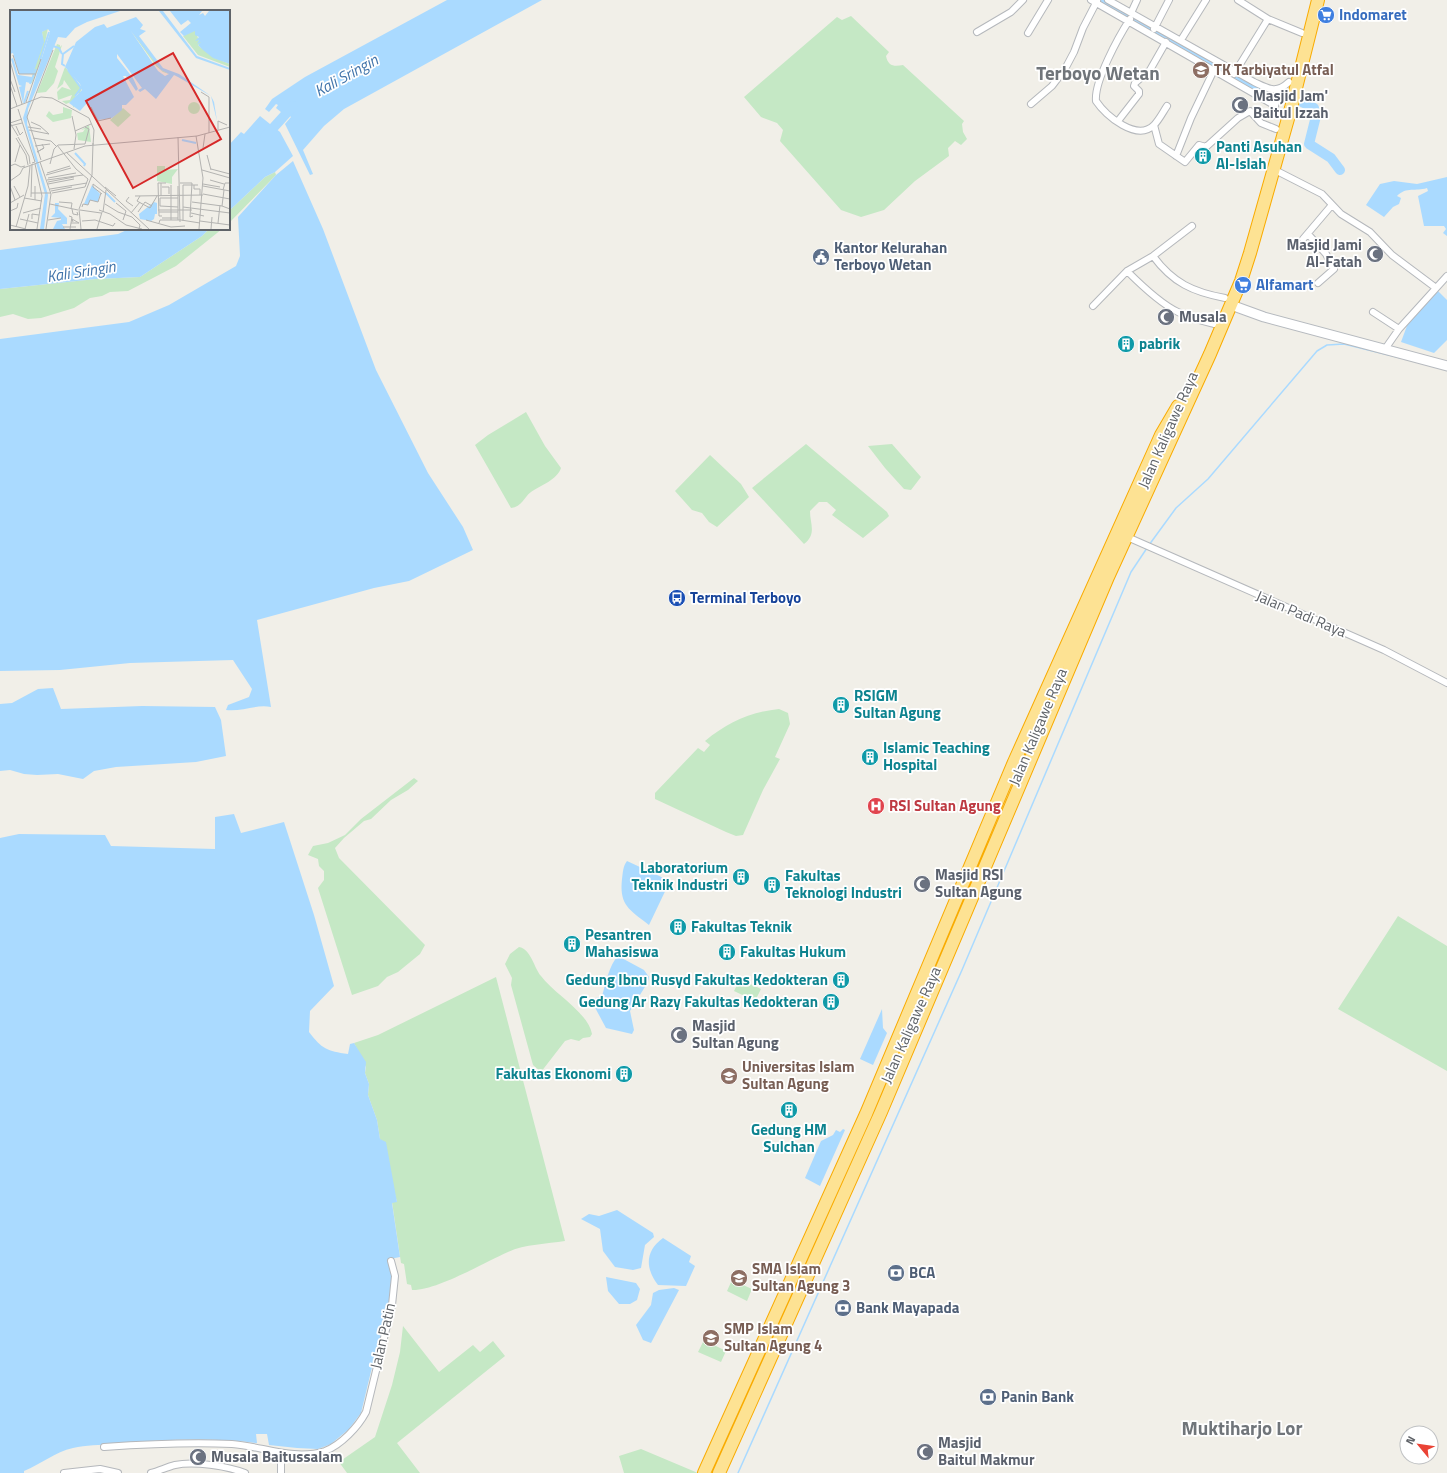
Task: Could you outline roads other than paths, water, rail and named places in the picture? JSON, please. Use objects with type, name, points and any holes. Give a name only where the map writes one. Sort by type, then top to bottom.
[{"type":"highway","points":[[1124,536],[1250,253],[1273,169],[1284,98],[1310,0]]},
{"type":"highway","points":[[1284,98],[1318,0]]},
{"type":"highway","name":"Jalan Kaligawe Raya","points":[[942,952],[1108,577],[1178,406],[1214,324],[1228,301],[1284,98]]},
{"type":"highway","points":[[942,952],[1049,681],[1161,435],[1178,406]]},
{"type":"highway","name":"Jalan Kaligawe Raya","points":[[719,1473],[1021,766],[1124,536]]},
{"type":"highway","points":[[724,1473],[834,1233],[968,923],[1036,760],[1098,623],[1107,600],[1108,577]]},
{"type":"highway","points":[[704,1473],[873,1113]]},
{"type":"highway","name":"Jalan Kaligawe Raya","points":[[714,1473],[873,1113]]},
{"type":"street","points":[[977,32],[1011,12],[1023,0]]},
{"type":"street","points":[[1028,33],[1048,0]]},
{"type":"street","points":[[1108,0],[1131,17],[1154,30],[1166,42],[1214,72],[1233,76],[1275,90],[1284,98]]},
{"type":"street","points":[[1137,0],[1131,17],[1107,61],[1096,98],[1100,106],[1118,121],[1136,130],[1146,130],[1154,125],[1166,106]]},
{"type":"street","points":[[1154,30],[1169,0]]},
{"type":"street","points":[[1181,40],[1206,0]]},
{"type":"street","points":[[1238,0],[1268,19],[1302,33]]},
{"type":"street","points":[[1031,104],[1052,86],[1065,69],[1095,1],[1131,17],[1154,30],[1181,40],[1233,76],[1284,98]]},
{"type":"street","points":[[1233,76],[1268,19]]},
{"type":"street","points":[[1118,121],[1138,94],[1139,91],[1134,86],[1135,84],[1150,70],[1166,42]]},
{"type":"street","points":[[1176,156],[1191,118],[1214,72]]},
{"type":"street","points":[[1154,125],[1159,144],[1186,161],[1199,145],[1206,147],[1238,118],[1250,111],[1261,123],[1276,129]]},
{"type":"street","points":[[1273,169],[1322,194],[1331,206],[1345,217],[1370,232],[1392,255],[1436,288]]},
{"type":"street","points":[[1303,239],[1331,206]]},
{"type":"street","points":[[1093,306],[1128,271],[1153,256],[1192,226]]},
{"type":"street","points":[[1308,234],[1326,254],[1334,268],[1318,283]]},
{"type":"street","points":[[1153,256],[1166,273],[1180,283],[1201,293],[1228,301],[1264,317],[1447,366]]},
{"type":"street","points":[[1128,271],[1140,285],[1170,308],[1180,313],[1214,324]]},
{"type":"street","points":[[1385,349],[1399,329],[1447,276]]},
{"type":"street","points":[[1373,312],[1399,329]]},
{"type":"street","name":"Jalan Padi Raya","points":[[1124,536],[1384,650],[1447,683]]},
{"type":"street","name":"Jalan Patin","points":[[281,1453],[316,1453],[325,1450],[338,1443],[358,1425],[366,1412],[392,1305],[395,1276],[391,1261]]},
{"type":"street","points":[[104,1447],[213,1443],[254,1447],[281,1453],[281,1473]]},
{"type":"street","points":[[151,1473],[187,1464],[228,1468],[245,1473]]},
{"type":"street","points":[[64,1473],[92,1469],[110,1470],[118,1473]]},
{"type":"water","points":[[447,0],[542,0],[344,109],[324,126],[303,150],[313,174],[310,175],[285,124],[291,117],[289,115],[287,117],[276,108],[278,105],[276,104],[269,112],[265,109],[272,99],[305,77]]},
{"type":"water","points":[[260,116],[280,132],[293,156],[275,172],[265,177],[230,210],[230,144],[241,132],[244,134]]},
{"type":"water","points":[[293,161],[323,229],[376,370],[428,473],[463,527],[473,550],[409,581],[374,588],[257,620],[271,707],[260,706],[237,710],[226,710],[228,705],[249,697],[252,689],[233,660],[130,663],[60,670],[0,671],[0,339],[129,322],[169,305],[236,266],[240,256],[238,217],[276,175]]},
{"type":"water","points":[[1447,177],[1447,236],[1443,233],[1446,229],[1444,226],[1424,226],[1418,196],[1428,191],[1427,188],[1408,190],[1401,193],[1397,196],[1401,198],[1399,204],[1393,207],[1384,217],[1366,205],[1380,184],[1394,181],[1417,184]]},
{"type":"water","points":[[127,230],[208,230],[202,236],[140,277],[96,279],[0,289],[0,250],[118,234]]},
{"type":"water","points":[[1438,291],[1447,300],[1447,340],[1434,353],[1401,342],[1408,323]]},
{"type":"water","points":[[53,688],[61,709],[142,706],[215,707],[221,720],[226,756],[196,762],[116,767],[94,771],[83,779],[58,774],[37,775],[24,774],[10,770],[0,771],[0,704],[12,703],[38,689]]},
{"type":"water","points":[[234,814],[241,833],[284,822],[314,915],[334,986],[310,1011],[309,1032],[322,1046],[335,1052],[348,1054],[350,1044],[354,1043],[366,1062],[365,1073],[369,1084],[368,1095],[377,1120],[380,1139],[386,1142],[397,1202],[392,1203],[400,1257],[390,1259],[393,1284],[390,1307],[374,1359],[361,1413],[349,1429],[331,1444],[318,1449],[269,1445],[267,1434],[256,1434],[257,1443],[221,1440],[185,1440],[93,1445],[73,1448],[60,1452],[24,1471],[24,1473],[0,1473],[0,838],[19,834],[105,835],[111,846],[215,849],[215,817]]},
{"type":"water","points":[[627,861],[670,881],[649,925],[631,911],[624,901],[622,895],[622,879],[624,867]]},
{"type":"water","points":[[618,956],[644,970],[649,977],[648,982],[630,1011],[634,1030],[632,1034],[606,1028],[592,1002],[593,999],[602,996],[610,969]]},
{"type":"water","points":[[882,1009],[883,1028],[887,1033],[873,1065],[860,1059]]},
{"type":"water","points":[[843,1129],[845,1130],[820,1186],[805,1178],[821,1141],[833,1135],[836,1130],[840,1132]]},
{"type":"water","points":[[617,1210],[653,1233],[654,1237],[645,1245],[641,1268],[633,1270],[615,1267],[603,1251],[600,1229],[581,1219],[589,1214],[599,1216]]},
{"type":"water","points":[[663,1238],[691,1256],[689,1262],[695,1266],[686,1286],[658,1285],[654,1279],[649,1266],[650,1254],[657,1243]]},
{"type":"water","points":[[606,1277],[636,1283],[640,1289],[637,1300],[630,1304],[619,1304],[608,1291]]},
{"type":"water","points":[[674,1288],[679,1290],[651,1343],[643,1340],[636,1325],[651,1305],[653,1293],[659,1290]]},
{"type":"waterway","points":[[1099,0],[1255,87],[1302,102],[1314,108],[1316,116],[1309,144],[1331,158],[1340,170]]},
{"type":"waterway","name":"Kali Sringin","points":[[265,137],[293,106]]},
{"type":"waterway","points":[[1149,545],[1176,508],[1208,479],[1317,351],[1327,345],[1344,344],[1401,358]]},
{"type":"waterway","points":[[738,1473],[962,970],[1131,572],[1147,548]]},
{"type":"place","name":"Indomaret","points":[[1326,15]]},
{"type":"place","name":"TK Tarbiyatul Atfal","points":[[1201,70]]},
{"type":"place","name":"Masjid Jam' Baitul Izzah","points":[[1240,105]]},
{"type":"place","name":"Panti Asuhan Al-Islah","points":[[1203,156]]},
{"type":"place","name":"Masjid Jami Al-Fatah","points":[[1375,254]]},
{"type":"place","name":"Kantor Kelurahan Terboyo Wetan","points":[[821,257]]},
{"type":"place","name":"Alfamart","points":[[1243,285]]},
{"type":"place","name":"Musala","points":[[1166,317]]},
{"type":"place","name":"pabrik","points":[[1126,344]]},
{"type":"place","name":"Terminal Terboyo","points":[[677,598]]},
{"type":"place","name":"RSIGM Sultan Agung","points":[[841,705]]},
{"type":"place","name":"Islamic Teaching Hospital","points":[[870,757]]},
{"type":"place","name":"RSI Sultan Agung","points":[[876,806]]},
{"type":"place","name":"Laboratorium Teknik Industri","points":[[741,877]]},
{"type":"place","name":"Masjid RSI Sultan Agung","points":[[922,884]]},
{"type":"place","name":"Fakultas Teknologi Industri","points":[[772,885]]},
{"type":"place","name":"Fakultas Teknik","points":[[678,927]]},
{"type":"place","name":"Pesantren Mahasiswa","points":[[572,944]]},
{"type":"place","name":"Fakultas Hukum","points":[[727,952]]},
{"type":"place","name":"Gedung Ibnu Rusyd Fakultas Kedokteran","points":[[841,980]]},
{"type":"place","name":"Gedung Ar Razy Fakultas Kedokteran","points":[[831,1002]]},
{"type":"place","name":"Masjid Sultan Agung","points":[[679,1035]]},
{"type":"place","name":"Fakultas Ekonomi","points":[[624,1074]]},
{"type":"place","name":"Universitas Islam Sultan Agung","points":[[729,1076]]},
{"type":"place","name":"Gedung HM Sulchan","points":[[789,1110]]},
{"type":"place","name":"BCA","points":[[896,1273]]},
{"type":"place","name":"SMA Islam Sultan Agung 3","points":[[739,1278]]},
{"type":"place","name":"Bank Mayapada","points":[[843,1308]]},
{"type":"place","name":"SMP Islam Sultan Agung 4","points":[[711,1338]]},
{"type":"place","name":"Panin Bank","points":[[988,1397]]},
{"type":"place","name":"Masjid Baitul Makmur","points":[[925,1452]]},
{"type":"place","name":"Musala Baitussalam","points":[[198,1457]]},
{"type":"district","name":"Terboyo Wetan","points":[[1098,73]]},
{"type":"district","name":"Muktiharjo Lor","points":[[1242,1428]]}]
